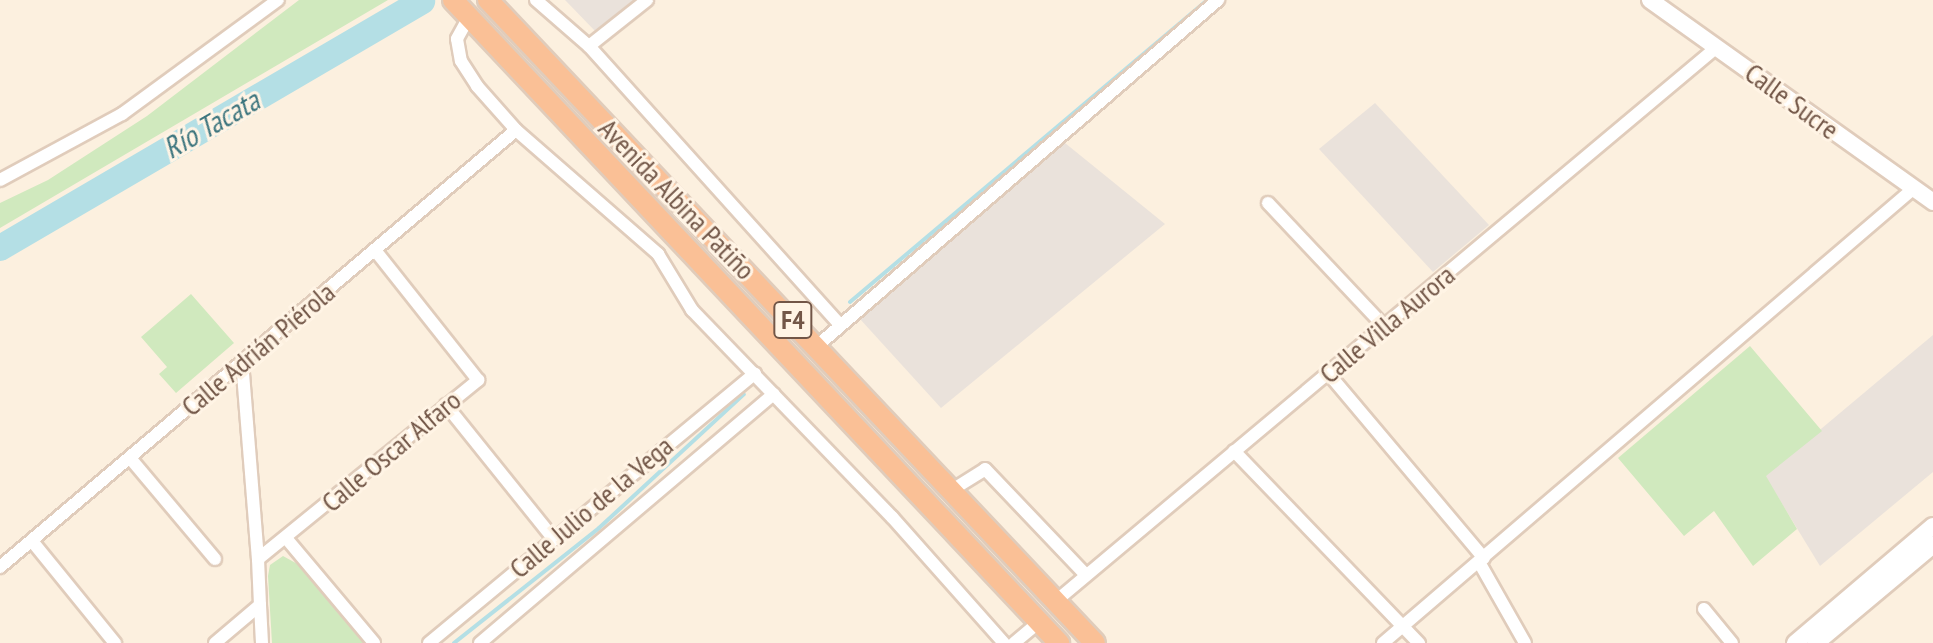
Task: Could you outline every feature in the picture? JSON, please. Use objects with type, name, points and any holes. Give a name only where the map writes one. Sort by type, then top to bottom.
[{"type":"highway","name":"Avenida Albina Patiño","points":[[453,0],[1059,643]]},
{"type":"highway","name":"Avenida Albina Patiño","points":[[488,0],[1095,643]]},
{"type":"main road","name":"Calle Sucre","points":[[1650,0],[1933,202]]},
{"type":"main road","points":[[1795,643],[1933,526]]},
{"type":"main road","points":[[1816,643],[1933,545]]},
{"type":"street","points":[[0,180],[122,114],[278,0]]},
{"type":"street","points":[[536,0],[589,46],[840,325]]},
{"type":"street","points":[[589,46],[647,0]]},
{"type":"street","points":[[817,346],[1218,0]]},
{"type":"street","points":[[469,17],[457,39],[461,61],[516,130],[658,254],[692,310],[755,373],[1004,643]]},
{"type":"street","name":"Calle Villa Aurora","points":[[1056,601],[1717,47]]},
{"type":"street","name":"Calle Adrián Piérola","points":[[0,567],[516,130]]},
{"type":"street","points":[[1383,643],[1914,188]]},
{"type":"street","points":[[1268,203],[1384,326]]},
{"type":"street","name":"Calle Oscar Alfaro","points":[[258,559],[478,380],[375,250]]},
{"type":"street","points":[[242,361],[262,643]]},
{"type":"street","name":"Calle Julio de la Vega","points":[[429,643],[552,537],[755,373]]},
{"type":"street","points":[[1328,373],[1482,560],[1525,643]]},
{"type":"street","name":"Calle Julio de la Vega","points":[[480,643],[774,394]]},
{"type":"street","points":[[446,405],[552,537]]},
{"type":"street","points":[[1234,451],[1419,643]]},
{"type":"street","points":[[130,458],[215,559]]},
{"type":"street","points":[[952,490],[985,469],[1085,574]]},
{"type":"street","points":[[286,538],[374,643]]},
{"type":"street","points":[[32,541],[115,643]]},
{"type":"street","points":[[215,643],[260,605]]},
{"type":"street","points":[[1704,609],[1732,643]]},
{"type":"street","points":[[1014,643],[1039,622]]},
{"type":"shaded area","points":[[565,0],[634,0],[596,32]]},
{"type":"shaded area","points":[[1375,103],[1489,225],[1433,272],[1319,149]]},
{"type":"shaded area","points":[[1065,143],[1165,224],[941,408],[860,319]]},
{"type":"shaded area","points":[[1933,335],[1933,472],[1820,566],[1765,476]]},
{"type":"green space","points":[[299,0],[388,0],[0,228],[0,203],[48,180],[147,116]]},
{"type":"green space","points":[[191,294],[234,343],[176,393],[159,374],[167,367],[141,337]]},
{"type":"green space","points":[[1750,346],[1822,431],[1766,476],[1797,529],[1753,566],[1714,511],[1684,536],[1618,458]]},
{"type":"green space","points":[[283,556],[303,567],[364,643],[272,643],[268,576],[270,565]]},
{"type":"waterway","points":[[850,302],[1207,0]]},
{"type":"waterway","name":"Río Tacata","points":[[0,248],[422,1]]},
{"type":"waterway","points":[[454,643],[599,528],[744,394]]}]
